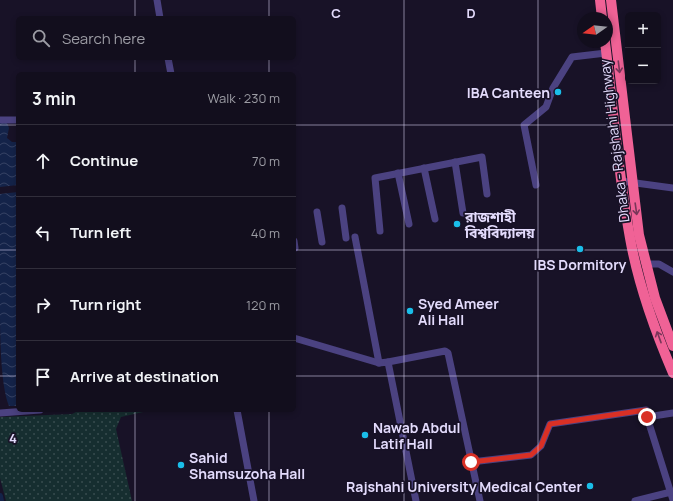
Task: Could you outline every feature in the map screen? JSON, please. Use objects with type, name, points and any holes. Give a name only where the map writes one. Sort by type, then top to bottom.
[{"type":"highway","points":[[600,0],[601,12]]},
{"type":"highway","name":"Dhaka - Rajshahi Highway","points":[[611,0],[639,235],[655,298],[673,346]]},
{"type":"highway","name":"Dhaka - Rajshahi Highway","points":[[606,48],[621,181],[630,239],[646,302],[673,373]]},
{"type":"street","points":[[157,0],[160,16]]},
{"type":"street","points":[[536,185],[524,124],[546,106],[554,88],[572,57],[606,53]]},
{"type":"street","points":[[168,60],[171,72]]},
{"type":"street","points":[[0,120],[16,120]]},
{"type":"street","points":[[380,231],[374,178],[482,157],[487,194]]},
{"type":"street","points":[[455,162],[463,213]]},
{"type":"street","points":[[424,168],[435,219]]},
{"type":"street","points":[[398,174],[409,224]]},
{"type":"street","points":[[621,181],[673,188]]},
{"type":"street","points":[[342,208],[346,238]]},
{"type":"street","points":[[317,212],[322,242]]},
{"type":"street","points":[[355,237],[379,363]]},
{"type":"street","points":[[647,264],[659,264],[673,272]]},
{"type":"street","points":[[296,339],[379,363],[447,352],[480,501]]},
{"type":"street","points":[[388,362],[416,501]]},
{"type":"street","points":[[471,462],[531,455],[541,446],[550,424],[646,410],[673,500]]},
{"type":"street","points":[[0,413],[16,412]]},
{"type":"street","points":[[237,412],[254,501]]},
{"type":"street","points":[[647,417],[673,413]]},
{"type":"street","points":[[635,501],[671,492]]},
{"type":"green space","points":[[76,412],[143,412],[121,417],[116,429],[132,501],[6,501],[0,478],[0,417],[72,414]]},
{"type":"water","points":[[0,123],[7,123],[9,128],[7,138],[12,142],[16,142],[16,185],[0,187]]},
{"type":"water","points":[[16,192],[16,406],[9,406],[2,372],[0,343],[0,194]]},
{"type":"waterway","points":[[0,496],[1,501]]},
{"type":"place","name":"IBA Canteen","points":[[558,92]]},
{"type":"place","name":"রাজশাহী বিশ্ববিদ্যালয়","points":[[457,224]]},
{"type":"place","name":"IBS Dormitory","points":[[580,249]]},
{"type":"place","name":"Syed Ameer Ali Hall","points":[[410,311]]},
{"type":"place","name":"Nawab Abdul Latif Hall","points":[[365,435]]},
{"type":"place","name":"Sahid Shamsuzoha Hall","points":[[181,465]]},
{"type":"place","name":"Rajshahi University Medical Center","points":[[590,486]]},
{"type":"route","points":[[471,462],[531,455],[541,446],[550,424],[646,410],[647,417]]}]
